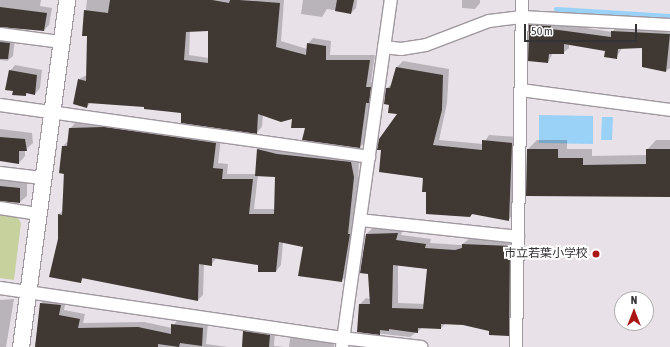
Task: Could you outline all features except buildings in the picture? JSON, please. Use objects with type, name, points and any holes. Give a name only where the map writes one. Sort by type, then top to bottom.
[{"type":"street","points":[[21,347],[29,292],[50,111],[67,0]]},
{"type":"street","points":[[342,343],[391,0]]},
{"type":"street","points":[[516,347],[522,0]]},
{"type":"street","points":[[384,47],[401,49],[426,45],[489,21],[522,17],[670,25]]},
{"type":"street","points":[[0,34],[61,42]]},
{"type":"street","points":[[521,90],[670,110]]},
{"type":"street","points":[[0,105],[369,157]]},
{"type":"street","points":[[0,173],[42,178]]},
{"type":"street","points":[[0,208],[38,214]]},
{"type":"street","points":[[360,220],[518,237]]},
{"type":"street","points":[[0,288],[342,343],[421,347]]},
{"type":"green space","points":[[0,213],[15,214],[21,223],[14,280],[0,278]]},
{"type":"water","points":[[539,115],[593,116],[593,144],[539,143]]},
{"type":"water","points":[[602,117],[613,117],[612,140],[601,140]]},
{"type":"waterway","points":[[556,9],[670,16]]},
{"type":"place","name":"市立若葉小学校","points":[[596,254]]}]
